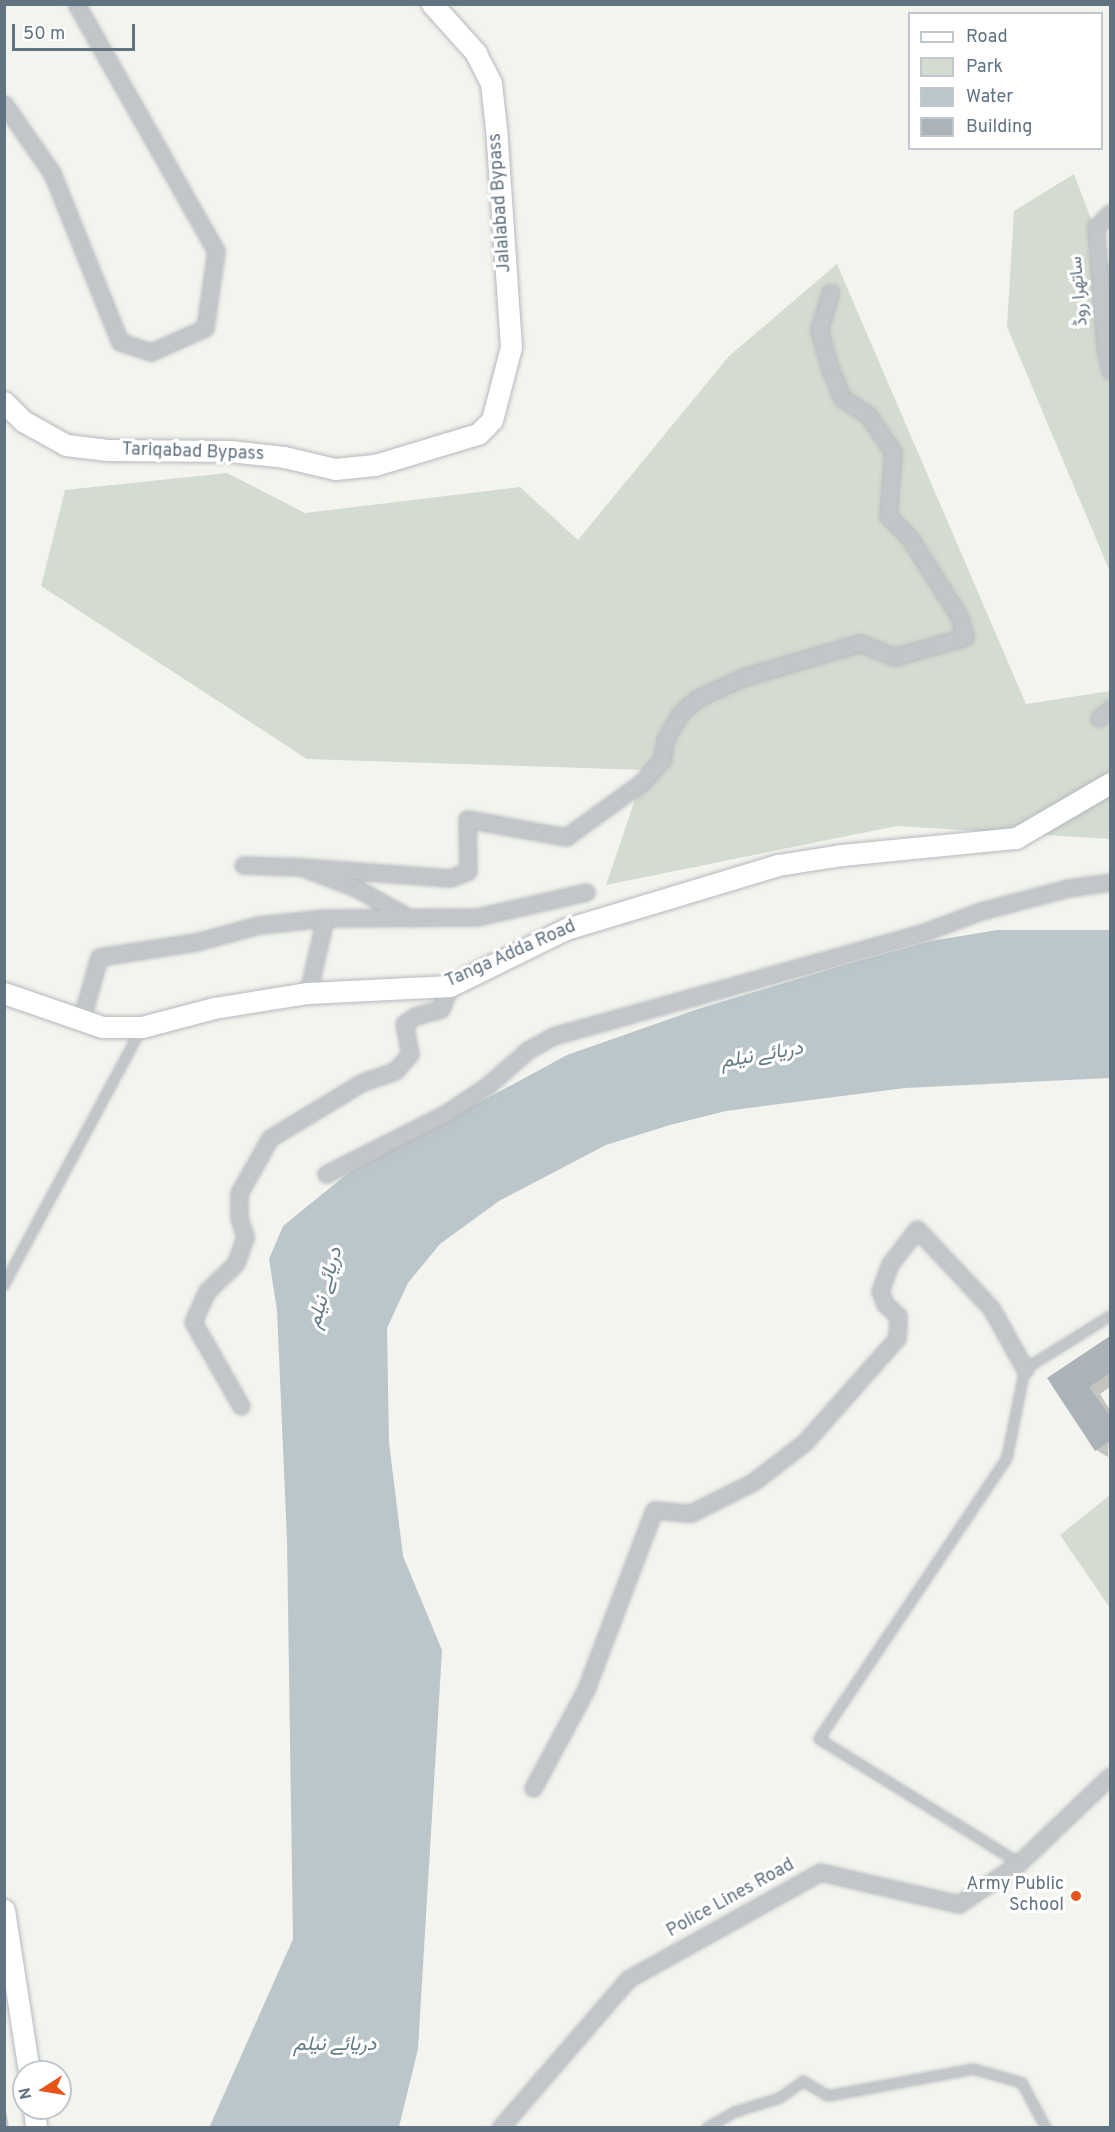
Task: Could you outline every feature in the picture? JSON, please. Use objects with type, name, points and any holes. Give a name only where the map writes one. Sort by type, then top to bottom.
[{"type":"main road","name":"Jalalabad Bypass","points":[[432,4],[476,53],[491,83],[511,346],[492,420]]},
{"type":"main road","name":"Tariqabad Bypass","points":[[4,402],[23,421],[66,445],[108,450],[230,451],[284,457],[335,469],[375,465],[427,452],[478,434],[492,420]]},
{"type":"main road","name":"Tanga Adda Road","points":[[4,993],[102,1027],[142,1027],[214,1008],[308,993],[450,986],[566,929],[778,865],[842,855],[1016,838],[1110,783]]},
{"type":"main road","points":[[4,1910],[27,2060]]},
{"type":"street","points":[[4,104],[52,173],[120,342],[151,352],[205,328],[216,251],[76,4]]},
{"type":"street","name":"ساتھرا روڈ","points":[[1110,213],[1096,227],[1105,346],[1110,370]]},
{"type":"street","points":[[243,865],[450,878],[468,871],[467,819],[566,837],[640,783],[662,760],[665,740],[680,714],[698,698],[744,677],[860,643],[894,657],[965,638],[960,616],[909,537],[888,516],[893,452],[868,415],[842,398],[830,369],[819,330],[830,293]]},
{"type":"street","points":[[300,867],[354,887],[413,919]]},
{"type":"street","points":[[326,1174],[445,1114],[487,1086],[528,1050],[553,1036],[920,934],[981,911],[1068,888],[1110,882]]},
{"type":"street","points":[[81,1021],[99,957],[196,942],[259,925],[325,918],[477,917],[586,892]]},
{"type":"street","points":[[308,993],[325,918]]},
{"type":"street","points":[[241,1406],[193,1322],[207,1291],[236,1263],[245,1237],[239,1217],[239,1193],[270,1137],[363,1082],[394,1071],[410,1054],[404,1024],[415,1016],[441,1009],[450,986]]},
{"type":"street","points":[[533,1788],[586,1689],[654,1510],[691,1513],[753,1482],[805,1442],[897,1338],[898,1316],[885,1304],[880,1291],[890,1264],[917,1229],[991,1308],[1024,1369]]},
{"type":"street","name":"Police Lines Road","points":[[500,2127],[628,1979],[820,1872],[959,1904],[1019,1863],[1107,1785]]},
{"type":"lane","points":[[4,1285],[142,1027]]},
{"type":"lane","points":[[1019,1863],[819,1739],[1007,1458],[1024,1369],[1110,1316]]},
{"type":"lane","points":[[707,2127],[735,2112],[780,2098],[802,2081],[828,2096],[973,2070],[1022,2083],[1046,2127]]},
{"type":"green space","points":[[1074,174],[1110,269],[1110,572],[1007,327],[1014,211]]},
{"type":"green space","points":[[837,264],[1026,704],[1110,691],[1110,839],[897,826],[606,885],[645,770],[307,759],[41,586],[65,490],[227,473],[305,513],[520,487],[578,540],[729,356]]},
{"type":"green space","points":[[1110,1495],[1110,1608],[1060,1535]]},
{"type":"water","name":"دریائے نیلم","points":[[997,930],[1110,930],[1110,1078],[905,1088],[726,1111],[670,1125],[606,1145],[499,1201],[440,1244],[408,1283],[387,1328],[389,1442],[403,1556],[442,1650],[418,2049],[399,2127],[209,2128],[293,1939],[287,1540],[277,1310],[269,1259],[283,1226],[347,1174],[567,1055],[698,1009],[844,965],[931,941]]},
{"type":"building","points":[[1110,1336],[1110,1373],[1089,1387],[1110,1416],[1110,1441],[1095,1451],[1047,1378]]},
{"type":"place","name":"Army Public School","points":[[1076,1896]]}]
